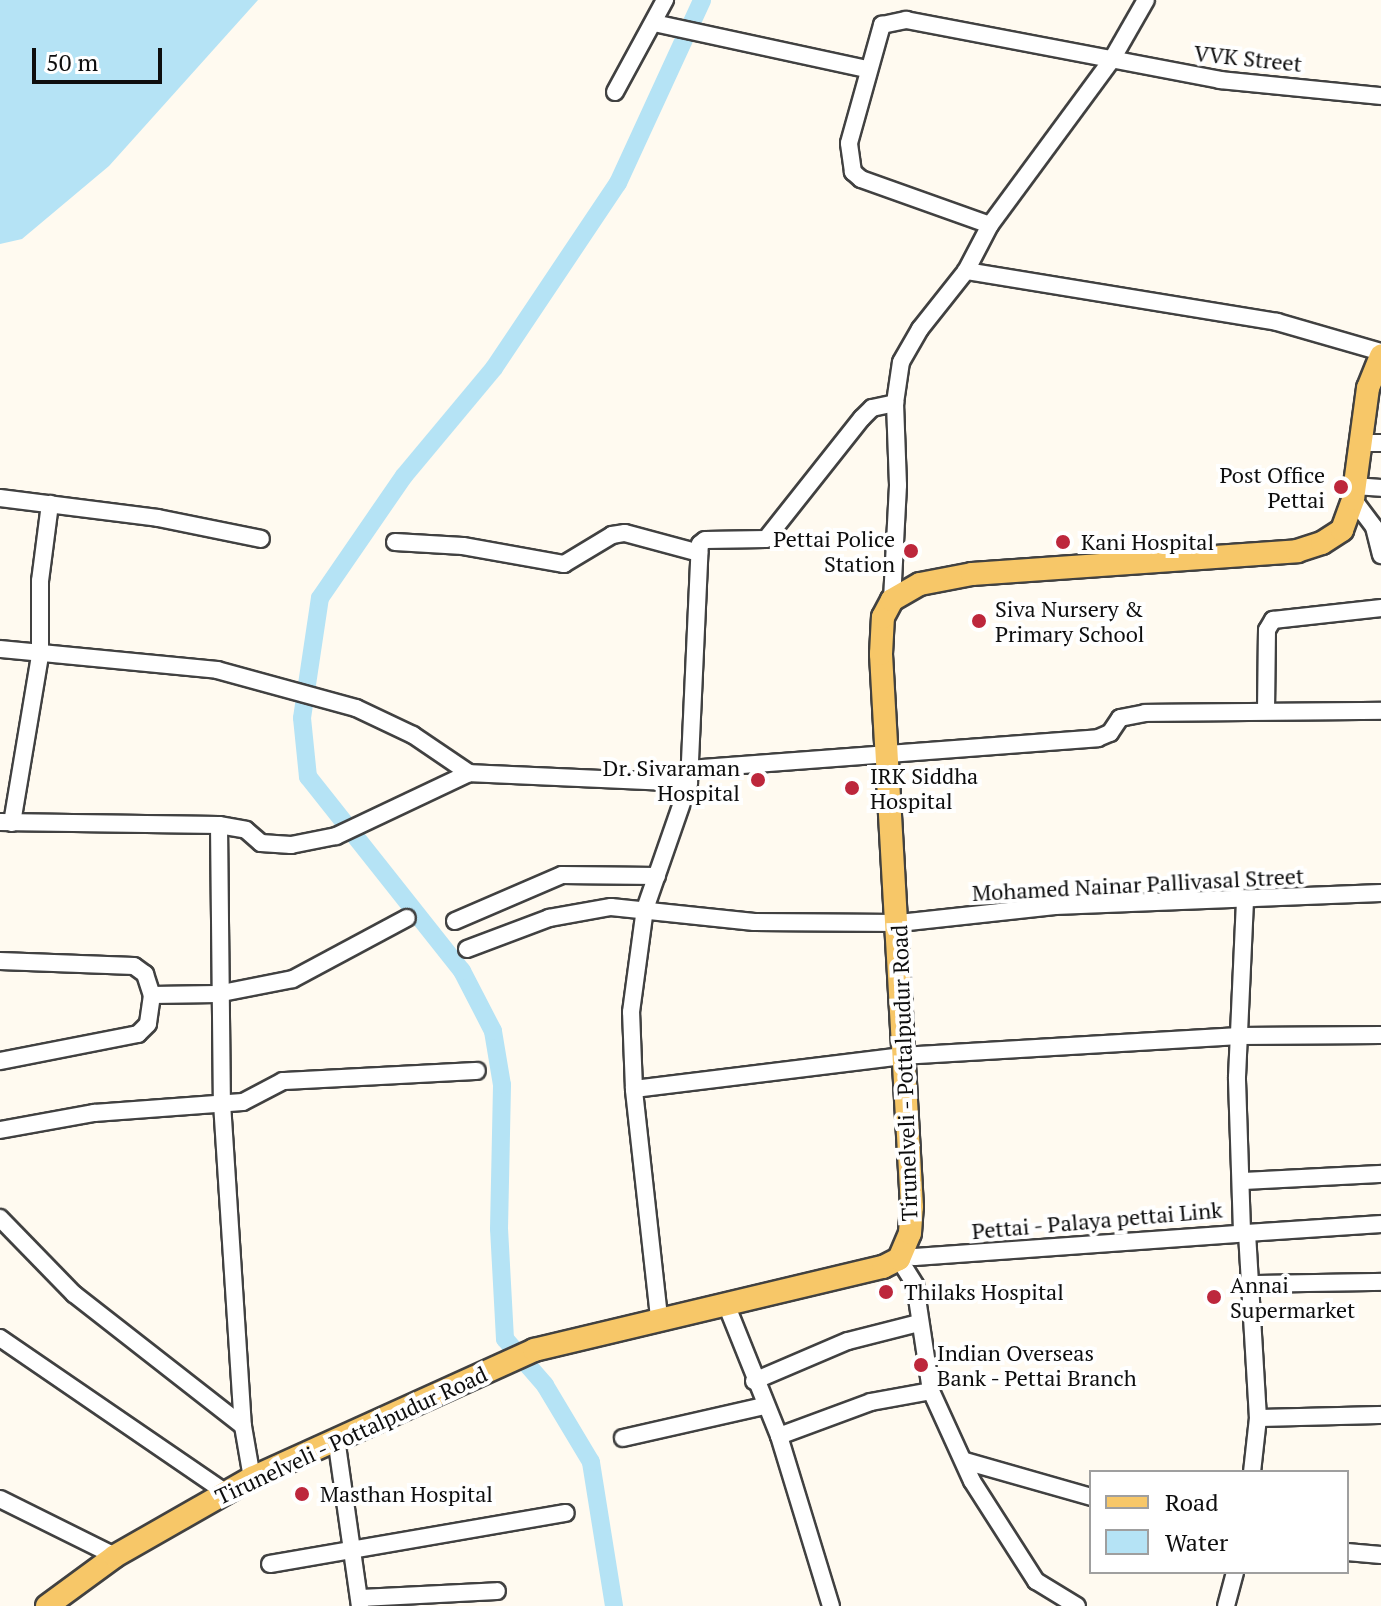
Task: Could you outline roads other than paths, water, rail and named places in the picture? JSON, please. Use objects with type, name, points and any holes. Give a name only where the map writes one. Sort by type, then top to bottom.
[{"type":"main road","points":[[892,600],[920,584],[972,574],[1297,551],[1342,530],[1372,443],[1368,388],[1381,354]]},
{"type":"main road","name":"Tirunelveli - Pottalpudur Road","points":[[47,1606],[115,1556],[225,1492],[336,1438],[534,1350],[659,1317],[883,1267],[901,1256],[912,1207],[901,1056],[899,923],[881,654],[883,617],[892,600]]},
{"type":"street","points":[[615,92],[665,0]]},
{"type":"street","points":[[892,600],[898,485],[895,403],[908,349],[966,271],[990,225],[1111,61],[1146,0]]},
{"type":"street","name":"VVK Street","points":[[990,225],[861,179],[853,172],[849,143],[876,34],[894,20],[1220,80],[1381,96]]},
{"type":"street","points":[[654,23],[867,69]]},
{"type":"street","points":[[966,271],[1277,322],[1381,354]]},
{"type":"street","points":[[659,1317],[634,1089],[633,977],[645,909],[689,776],[699,553],[705,540],[766,539],[862,418],[872,408],[895,403]]},
{"type":"street","points":[[1381,488],[1353,493],[1374,527],[1381,555]]},
{"type":"street","points":[[0,498],[261,539]]},
{"type":"street","points":[[50,504],[40,581],[40,655],[6,823],[219,825],[246,830],[261,843],[310,844],[376,819],[469,773],[689,776],[888,753],[1098,738],[1110,733],[1120,718],[1145,713],[1381,711]]},
{"type":"street","points":[[395,542],[463,546],[564,564],[612,535],[625,533],[699,553]]},
{"type":"street","points":[[1266,711],[1267,630],[1273,620],[1381,608]]},
{"type":"street","points":[[0,649],[217,670],[288,692],[327,700],[392,723],[469,773]]},
{"type":"street","points":[[219,825],[217,994],[222,1103],[243,1426],[252,1478]]},
{"type":"street","points":[[455,921],[562,875],[657,876]]},
{"type":"street","name":"Mohamed Nainar Pallivasal Street","points":[[467,949],[570,913],[645,909],[754,922],[899,923],[1055,906],[1381,893]]},
{"type":"street","points":[[1245,898],[1239,1036],[1244,1232],[1381,1224]]},
{"type":"street","points":[[152,995],[217,994],[313,971],[407,918]]},
{"type":"street","points":[[0,961],[134,966],[145,974],[152,995],[148,1024],[138,1034],[0,1061]]},
{"type":"street","points":[[634,1089],[901,1056],[1239,1036],[1381,1035]]},
{"type":"street","points":[[0,1130],[94,1113],[222,1103],[256,1097],[283,1081],[477,1071]]},
{"type":"street","points":[[1242,1181],[1381,1174]]},
{"type":"street","points":[[0,1218],[74,1294],[243,1426]]},
{"type":"street","name":"Pettai - Palaya pettai Link","points":[[901,1256],[1244,1232],[1258,1418],[1252,1470]]},
{"type":"street","points":[[901,1256],[913,1276],[931,1391],[965,1461],[1002,1534],[1036,1581],[1077,1606]]},
{"type":"street","points":[[1250,1284],[1381,1282]]},
{"type":"street","points":[[726,1304],[764,1406],[779,1436],[831,1606]]},
{"type":"street","points":[[754,1381],[848,1341],[919,1323]]},
{"type":"street","points":[[0,1338],[225,1492]]},
{"type":"street","points":[[779,1436],[871,1402],[931,1391]]},
{"type":"street","points":[[623,1438],[764,1406]]},
{"type":"street","points":[[1258,1418],[1381,1415]]},
{"type":"street","points":[[336,1438],[356,1550],[361,1602],[497,1591]]},
{"type":"street","points":[[965,1461],[1089,1496]]},
{"type":"street","points":[[0,1499],[115,1556]]},
{"type":"street","points":[[270,1564],[566,1513]]},
{"type":"street","points":[[1349,1552],[1381,1555]]},
{"type":"street","points":[[1226,1606],[1234,1574]]},
{"type":"water","points":[[0,0],[258,0],[109,166],[22,239],[0,244]]},
{"type":"waterway","points":[[614,1606],[591,1462],[545,1385],[505,1339],[499,1229],[502,1085],[493,1031],[462,971],[308,777],[302,718],[320,598],[404,476],[494,368],[618,183],[702,0]]},
{"type":"place","name":"Post Office Pettai","points":[[1341,487]]},
{"type":"place","name":"Kani Hospital","points":[[1063,542]]},
{"type":"place","name":"Pettai Police Station","points":[[911,551]]},
{"type":"place","name":"Siva Nursery & Primary School","points":[[979,621]]},
{"type":"place","name":"Dr. Sivaraman Hospital","points":[[758,780]]},
{"type":"place","name":"IRK Siddha Hospital","points":[[852,788]]},
{"type":"place","name":"Thilaks Hospital","points":[[886,1292]]},
{"type":"place","name":"Annai Supermarket","points":[[1214,1297]]},
{"type":"place","name":"Indian Overseas Bank - Pettai Branch","points":[[921,1365]]},
{"type":"place","name":"Masthan Hospital","points":[[302,1494]]}]
